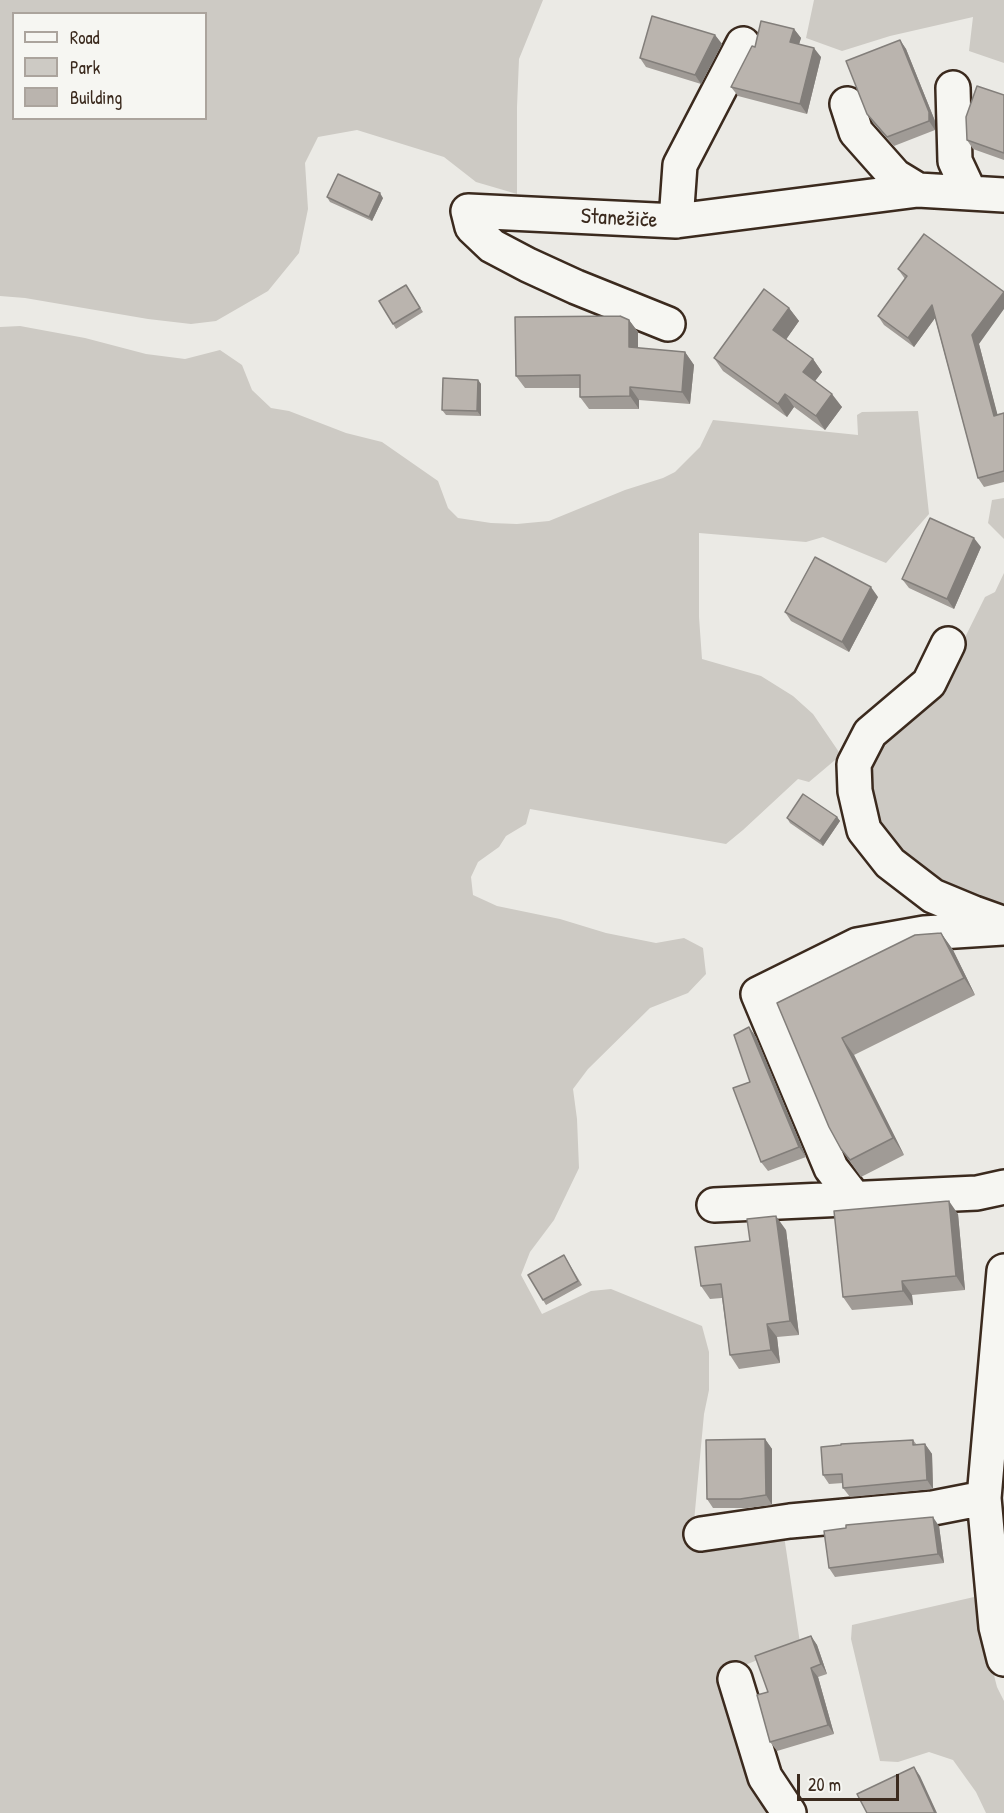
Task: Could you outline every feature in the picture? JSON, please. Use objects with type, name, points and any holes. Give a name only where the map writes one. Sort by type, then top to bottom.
[{"type":"street","points":[[676,221],[680,165],[742,44]]},
{"type":"street","points":[[953,88],[956,161],[970,193]]},
{"type":"street","points":[[847,104],[856,132],[895,176],[918,190]]},
{"type":"street","name":"Stanežiče","points":[[668,324],[576,287],[492,246],[472,227],[468,211],[676,221],[918,190],[1004,195]]},
{"type":"street","points":[[948,644],[929,683],[870,733],[854,764],[855,791],[864,830],[890,863],[933,896],[1004,926]]},
{"type":"street","points":[[855,1199],[831,1168],[758,994],[857,945],[924,933],[1004,926]]},
{"type":"street","points":[[714,1205],[977,1193],[1004,1187]]},
{"type":"street","points":[[1004,1271],[984,1498],[996,1627],[1004,1659]]},
{"type":"street","points":[[701,1534],[790,1521],[933,1508],[984,1498]]},
{"type":"street","points":[[735,1679],[765,1777],[789,1813]]},
{"type":"green space","points":[[0,0],[543,0],[519,59],[517,194],[476,182],[444,157],[357,130],[318,137],[305,163],[308,209],[299,253],[268,291],[216,321],[191,324],[148,319],[25,298],[0,296]]},
{"type":"green space","points":[[814,0],[1004,0],[1004,63],[969,51],[973,17],[890,36],[842,51],[806,38]]},
{"type":"green space","points":[[20,326],[85,338],[146,354],[185,359],[220,350],[242,365],[252,390],[271,408],[289,411],[346,433],[382,442],[438,481],[448,508],[458,518],[491,523],[517,524],[549,521],[625,490],[663,478],[675,472],[700,447],[713,420],[858,435],[857,415],[862,412],[918,411],[929,514],[886,563],[823,537],[806,542],[699,533],[699,617],[702,659],[761,676],[793,696],[813,714],[841,755],[809,782],[798,779],[726,844],[530,809],[526,824],[506,836],[499,847],[478,862],[471,877],[473,895],[497,906],[656,943],[684,938],[703,948],[706,974],[688,993],[650,1008],[588,1069],[573,1089],[579,1168],[554,1220],[530,1252],[521,1275],[542,1314],[591,1291],[611,1289],[702,1326],[709,1352],[709,1390],[704,1414],[692,1543],[783,1529],[800,1643],[725,1673],[751,1761],[744,1771],[774,1813],[0,1813],[0,327]]},
{"type":"green space","points":[[1004,498],[1004,539],[988,523],[992,500]]},
{"type":"green space","points":[[1004,573],[1004,912],[945,891],[882,843],[863,767],[872,744],[937,694],[985,597],[995,592]]},
{"type":"green space","points":[[974,1597],[997,1687],[1004,1701],[1004,1813],[986,1813],[976,1792],[953,1760],[929,1752],[898,1762],[880,1761],[851,1639],[852,1625]]},
{"type":"building","points":[[652,16],[715,35],[695,75],[640,58]]},
{"type":"building","points":[[761,21],[794,29],[790,42],[814,48],[800,104],[731,87],[752,46],[755,47]]},
{"type":"building","points":[[900,40],[929,112],[929,121],[887,137],[867,114],[846,61]]},
{"type":"building","points":[[977,86],[1004,95],[1004,153],[967,140],[966,117]]},
{"type":"building","points":[[338,174],[380,193],[369,217],[327,197]]},
{"type":"building","points":[[924,234],[1004,292],[972,335],[994,416],[1004,413],[1004,471],[978,478],[932,305],[908,338],[878,316],[907,276],[898,269]]},
{"type":"building","points":[[406,285],[420,308],[393,324],[379,301]]},
{"type":"building","points":[[764,289],[789,308],[773,330],[813,359],[803,372],[832,394],[816,416],[785,394],[778,404],[714,358]]},
{"type":"building","points":[[620,316],[629,320],[629,347],[685,352],[682,392],[630,387],[630,396],[580,397],[580,375],[516,376],[515,317]]},
{"type":"building","points":[[443,378],[478,380],[477,411],[442,410]]},
{"type":"building","points":[[930,518],[974,538],[947,599],[902,579]]},
{"type":"building","points":[[815,557],[871,587],[842,642],[785,612]]},
{"type":"building","points":[[803,794],[837,817],[820,841],[787,818]]},
{"type":"building","points":[[941,933],[964,978],[842,1038],[893,1138],[850,1160],[829,1127],[777,1003],[915,935]]},
{"type":"building","points":[[749,1027],[799,1147],[761,1162],[733,1088],[750,1082],[734,1035]]},
{"type":"building","points":[[949,1201],[956,1276],[902,1281],[903,1291],[843,1297],[834,1211]]},
{"type":"building","points":[[776,1216],[790,1321],[767,1324],[771,1350],[730,1355],[721,1284],[701,1286],[695,1247],[750,1241],[747,1219]]},
{"type":"building","points":[[564,1255],[578,1281],[543,1300],[528,1275]]},
{"type":"building","points":[[765,1439],[766,1495],[740,1499],[707,1499],[706,1440]]},
{"type":"building","points":[[913,1440],[913,1445],[925,1444],[927,1480],[843,1488],[842,1474],[823,1475],[821,1447]]},
{"type":"building","points":[[933,1517],[938,1554],[829,1568],[824,1531],[846,1528],[846,1525]]},
{"type":"building","points":[[811,1636],[821,1664],[811,1668],[828,1725],[770,1742],[757,1695],[768,1692],[755,1656]]},
{"type":"building","points":[[914,1767],[935,1813],[867,1813],[857,1794]]}]
